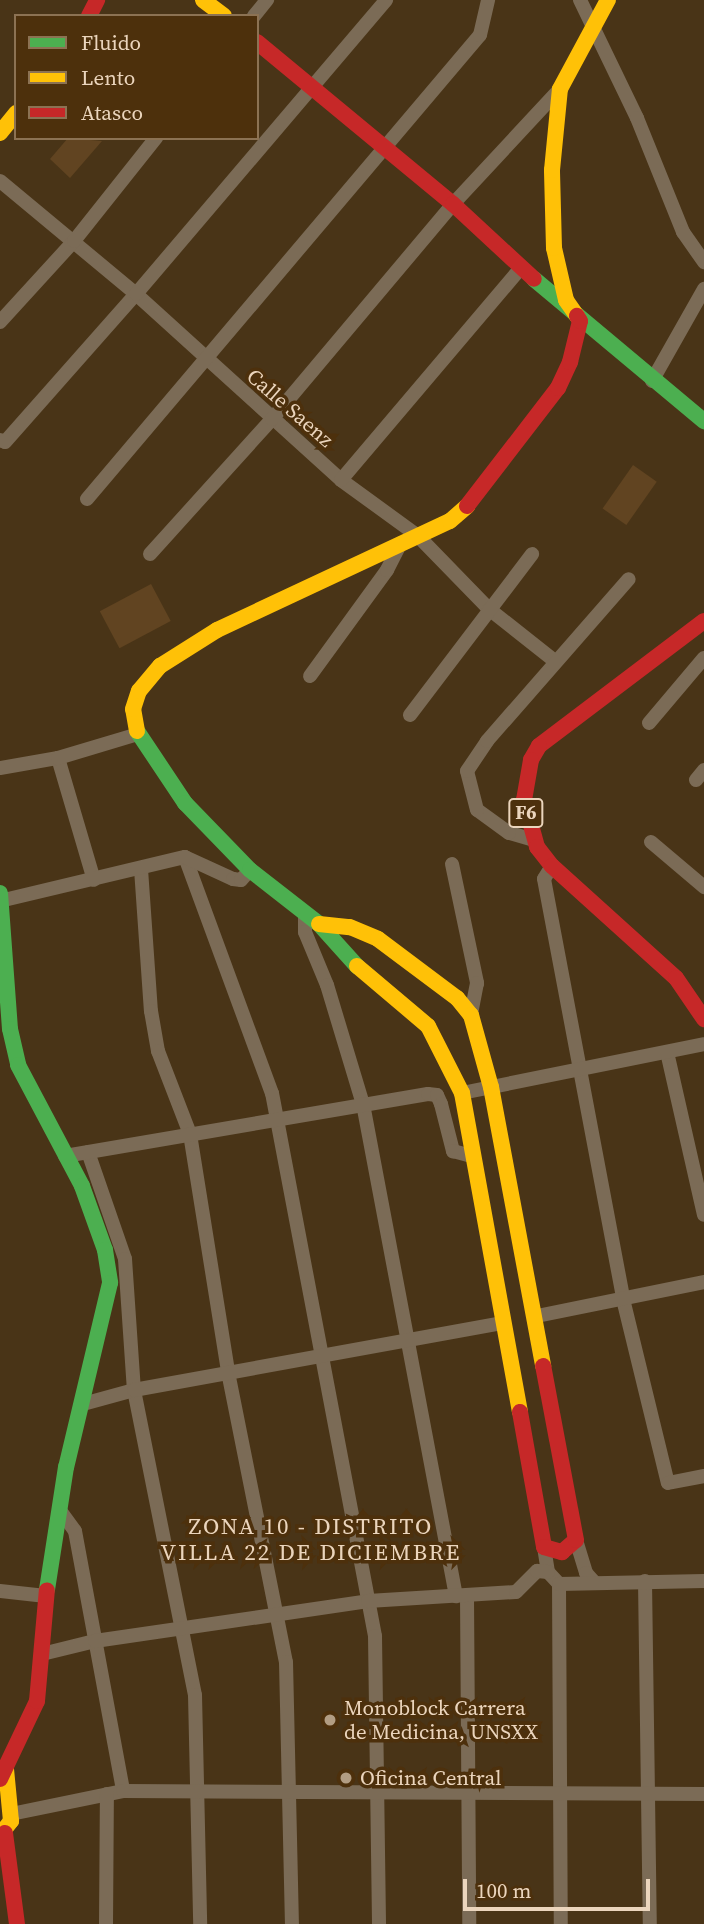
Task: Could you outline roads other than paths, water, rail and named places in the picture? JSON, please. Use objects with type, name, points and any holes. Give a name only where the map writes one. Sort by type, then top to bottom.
[{"type":"main road","points":[[203,0],[221,14]]},
{"type":"main road","points":[[319,924],[350,927],[378,939],[457,998],[471,1015],[491,1087],[537,1315],[576,1540],[562,1552],[544,1547],[462,1093],[428,1026],[340,952],[319,924],[250,870],[185,803],[138,734],[134,709],[139,691],[160,666],[217,630],[450,521],[471,502],[558,388],[570,362],[580,321],[566,300],[554,248],[552,170],[559,89],[608,0]]},
{"type":"main road","points":[[259,44],[453,204],[519,270],[704,421]]},
{"type":"main road","points":[[0,133],[14,116]]},
{"type":"main road","name":"F6","points":[[704,621],[539,746],[528,769],[524,800],[534,840],[552,866],[612,916],[676,978],[704,1019]]},
{"type":"main road","points":[[2,896],[13,1041],[39,1111],[95,1215],[110,1283],[59,1509],[46,1596],[37,1701],[3,1774],[7,1808],[2,1834],[17,1924]]},
{"type":"main road","points":[[0,1873],[10,1893]]},
{"type":"street","points":[[256,14],[267,0]]},
{"type":"street","points":[[0,440],[5,442],[136,294],[386,0]]},
{"type":"street","points":[[87,499],[480,35],[488,0]]},
{"type":"street","points":[[580,0],[593,23],[683,232],[704,262]]},
{"type":"street","points":[[149,554],[272,419],[453,204],[559,89]]},
{"type":"street","points":[[0,322],[74,242],[154,140]]},
{"type":"street","name":"Calle Saenz","points":[[0,180],[136,294],[204,360],[341,480],[418,536],[489,609],[556,662]]},
{"type":"street","points":[[341,480],[519,270]]},
{"type":"street","points":[[652,381],[704,289]]},
{"type":"street","points":[[310,676],[387,570],[401,543]]},
{"type":"street","points":[[410,715],[531,554]]},
{"type":"street","points":[[534,840],[509,833],[477,810],[467,771],[486,741],[629,579]]},
{"type":"street","points":[[649,723],[704,658]]},
{"type":"street","points":[[0,768],[58,758],[138,734]]},
{"type":"street","points":[[58,758],[94,880]]},
{"type":"street","points":[[651,842],[704,887]]},
{"type":"street","points":[[185,857],[272,1093],[375,1636],[379,1924]]},
{"type":"street","points":[[2,896],[94,880],[185,857],[233,879],[241,880],[250,870]]},
{"type":"street","points":[[452,864],[477,983],[471,1015]]},
{"type":"street","points":[[552,866],[544,879],[623,1299],[668,1483],[704,1476]]},
{"type":"street","points":[[141,869],[151,1011],[158,1051],[190,1134],[228,1372],[279,1613],[286,1662],[292,1924]]},
{"type":"street","points":[[305,913],[305,932],[327,985],[363,1104],[404,1339],[461,1596],[469,1924]]},
{"type":"street","points":[[462,1093],[581,1066],[704,1044]]},
{"type":"street","points":[[667,1052],[704,1215]]},
{"type":"street","points":[[65,1156],[363,1104],[437,1095],[447,1142],[460,1156],[472,1156]]},
{"type":"street","points":[[88,1152],[125,1259],[134,1390],[195,1695],[200,1924]]},
{"type":"street","points":[[537,1315],[704,1282]]},
{"type":"street","points":[[83,1404],[134,1390],[503,1323]]},
{"type":"street","points":[[59,1509],[75,1531],[123,1791]]},
{"type":"street","points":[[576,1540],[586,1573],[594,1582]]},
{"type":"street","points":[[544,1547],[548,1572],[559,1584],[561,1924]]},
{"type":"street","points":[[42,1654],[95,1641],[368,1601],[516,1592],[537,1571],[548,1572]]},
{"type":"street","points":[[645,1581],[650,1924]]},
{"type":"street","points":[[559,1584],[704,1581]]},
{"type":"street","points":[[0,1591],[46,1596]]},
{"type":"street","points":[[7,1808],[123,1791],[704,1794]]},
{"type":"street","points":[[106,1924],[107,1794]]},
{"type":"place","name":"Monoblock Carrera de Medicina, UNSXX","points":[[330,1720]]},
{"type":"place","name":"Oficina Central","points":[[346,1778]]},
{"type":"district","name":"ZONA 10 - DISTRITO VILLA 22 DE DICIEMBRE","points":[[311,1539]]}]
